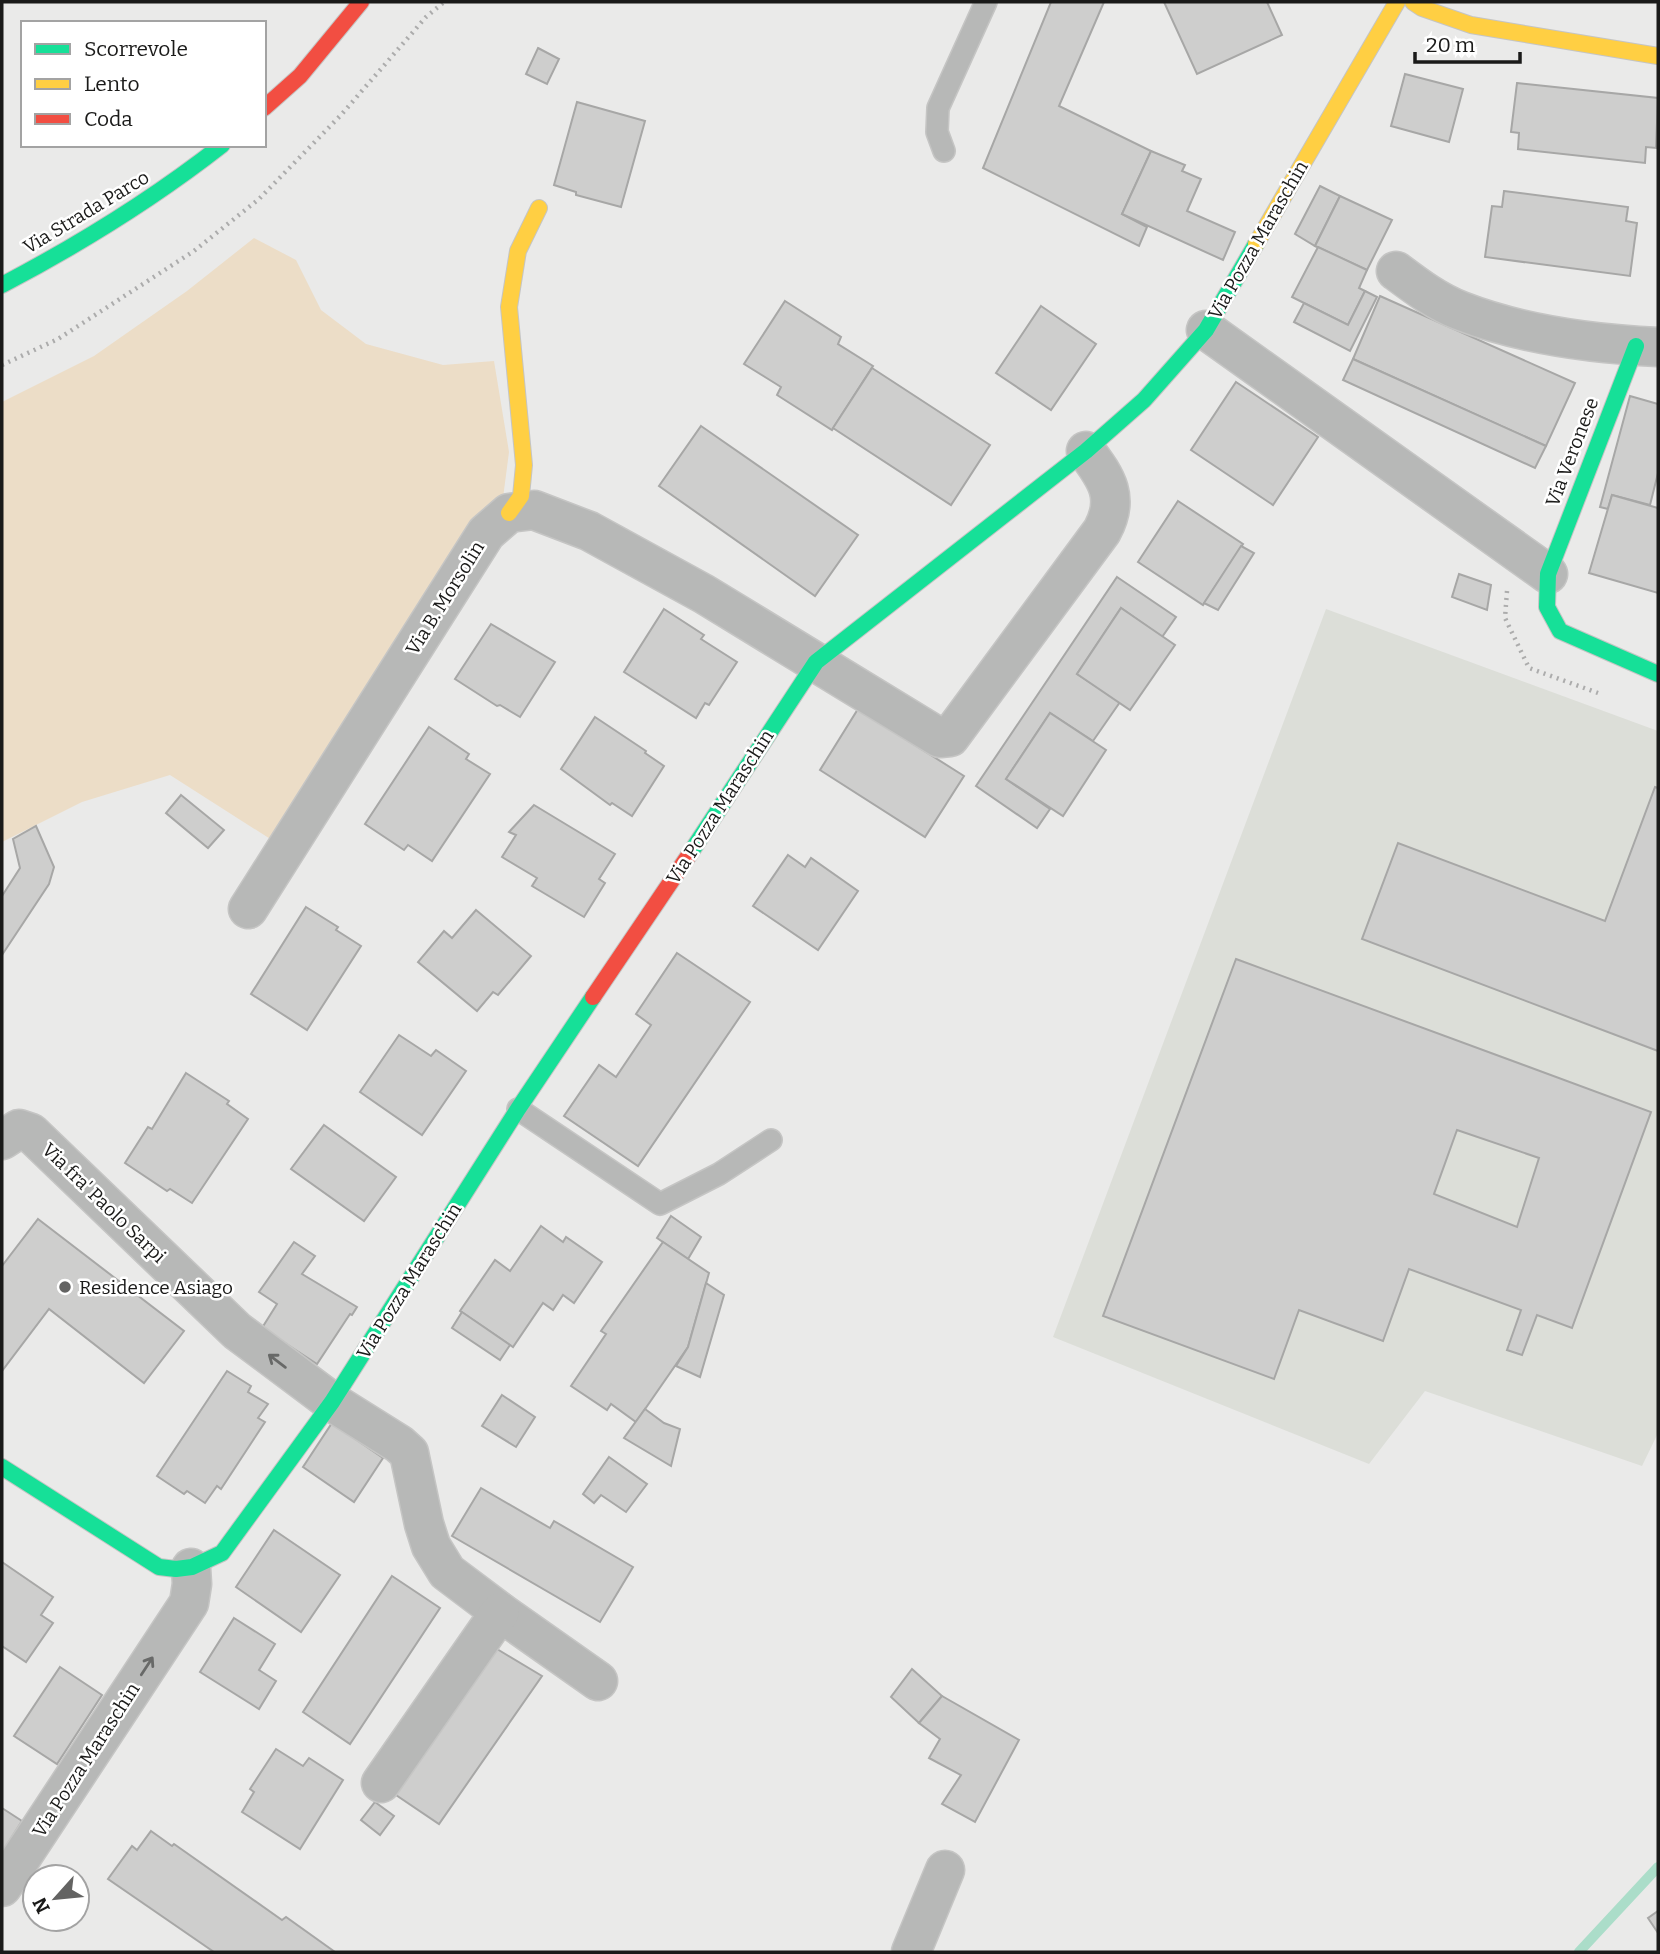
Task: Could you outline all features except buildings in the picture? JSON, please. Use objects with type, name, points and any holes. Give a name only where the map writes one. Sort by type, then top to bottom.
[{"type":"street","points":[[266,106],[300,76],[361,2]]},
{"type":"street","name":"Via Pozza Maraschin","points":[[2,1887],[189,1603],[191,1568],[208,1563],[222,1553],[332,1402],[517,1109],[816,662],[1086,451],[1144,400],[1206,330],[1397,2]]},
{"type":"street","points":[[1413,2],[1422,8],[1471,25],[1658,56]]},
{"type":"street","name":"Via Strada Parco","points":[[2,285],[113,223],[176,181],[219,147]]},
{"type":"street","points":[[509,513],[521,496],[524,465],[509,306],[518,251],[539,208]]},
{"type":"street","points":[[1396,271],[1428,294],[1460,311],[1545,334],[1647,346]]},
{"type":"street","points":[[1206,330],[1548,574],[1547,607],[1560,631],[1658,674]]},
{"type":"street","name":"Via Veronese","points":[[1548,574],[1647,346]]},
{"type":"street","points":[[509,513],[534,510],[589,531],[704,594],[940,738],[950,737],[1102,531],[1111,515],[1112,498],[1102,472],[1086,451]]},
{"type":"street","name":"Via B. Morsolin","points":[[248,909],[486,533],[509,513]]},
{"type":"street","name":"Via fra' Paolo Sarpi","points":[[2,1140],[19,1129],[31,1133],[237,1331],[332,1402]]},
{"type":"street","points":[[332,1402],[399,1444],[409,1454],[431,1546],[447,1572],[598,1681]]},
{"type":"street","points":[[2,1467],[159,1567],[174,1570],[191,1568]]},
{"type":"street","points":[[381,1783],[500,1612]]},
{"type":"street","points":[[911,1952],[945,1870]]},
{"type":"lane","points":[[944,151],[937,132],[938,108],[986,2]]},
{"type":"lane","points":[[517,1109],[660,1204],[719,1174],[771,1140]]},
{"type":"path","points":[[2,365],[58,339],[194,251],[259,198],[341,115],[426,18],[444,2]]},
{"type":"shaded area","points":[[254,238],[296,260],[321,310],[366,344],[443,365],[494,361],[509,452],[503,498],[275,842],[170,775],[82,802],[2,842],[2,402],[94,356],[187,291]]},
{"type":"shaded area","points":[[1326,609],[1658,731],[1658,1433],[1642,1466],[1425,1391],[1369,1464],[1053,1337]]},
{"type":"waterway","points":[[1579,1952],[1658,1867]]},
{"type":"traffic: fast","points":[[2,285],[115,220],[219,147]]},
{"type":"traffic: fast","points":[[689,855],[816,662],[1086,451],[1144,400],[1206,330],[1256,244]]},
{"type":"traffic: fast","points":[[1636,346],[1548,574],[1547,607],[1560,631],[1658,674]]},
{"type":"traffic: fast","points":[[2,1467],[159,1567],[192,1567],[222,1553],[332,1402],[518,1109],[593,997]]},
{"type":"traffic: slow","points":[[1256,244],[1397,2]]},
{"type":"traffic: slow","points":[[1413,2],[1422,8],[1471,25],[1658,56]]},
{"type":"traffic: slow","points":[[509,513],[521,496],[524,465],[509,307],[518,251],[539,208]]},
{"type":"traffic: jam","points":[[266,106],[300,76],[361,2]]},
{"type":"traffic: jam","points":[[593,997],[689,855]]},
{"type":"place","name":"Residence Asiago","points":[[65,1287]]}]
